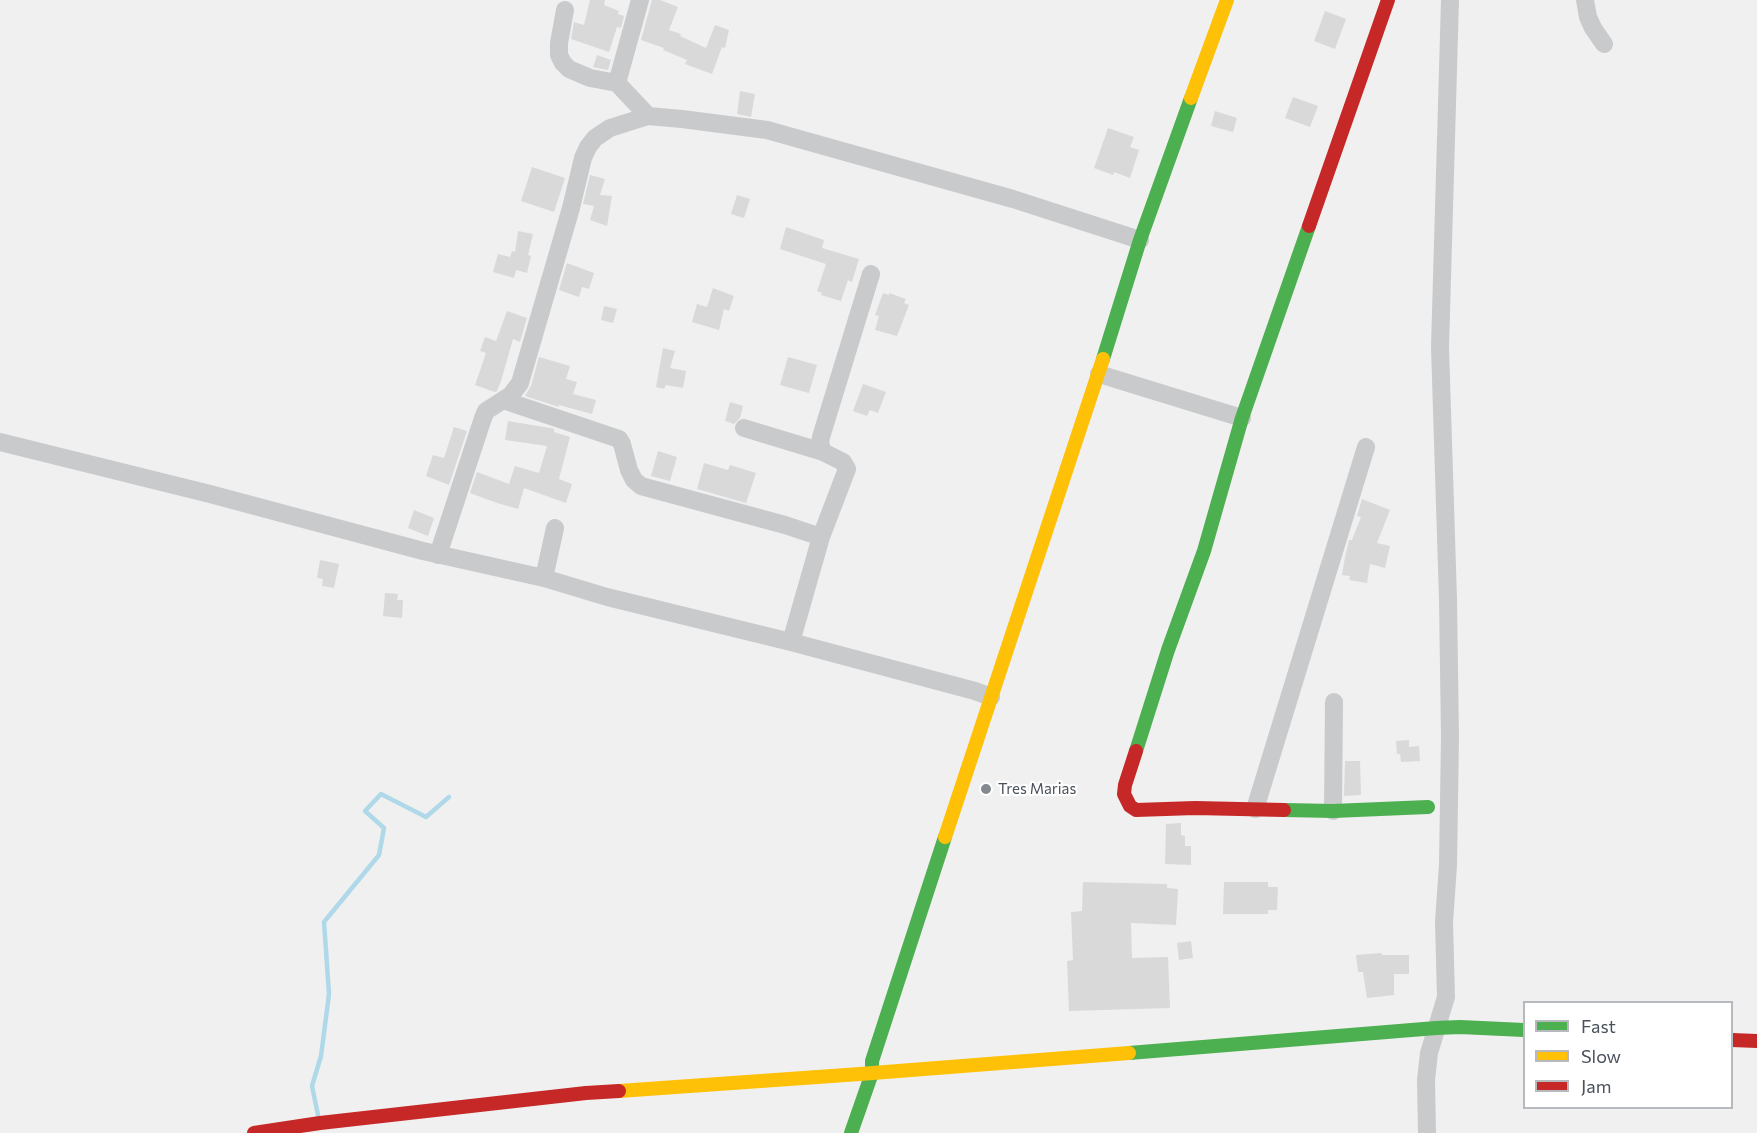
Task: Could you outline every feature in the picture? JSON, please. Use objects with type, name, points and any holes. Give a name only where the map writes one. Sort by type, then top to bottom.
[{"type":"street","points":[[617,84],[640,0]]},
{"type":"street","points":[[851,1133],[868,1069],[1099,374],[1140,240],[1227,0]]},
{"type":"street","points":[[1388,0],[1242,418],[1204,551],[1168,650],[1124,794],[1130,806],[1136,810],[1195,808],[1333,811],[1428,807]]},
{"type":"street","points":[[1427,1133],[1426,1080],[1429,1053],[1446,997],[1444,922],[1448,865],[1450,737],[1448,588],[1440,347],[1450,0]]},
{"type":"street","points":[[1585,0],[1588,17],[1604,44]]},
{"type":"street","points":[[565,10],[559,43],[562,63],[569,69],[590,78],[617,84],[648,116]]},
{"type":"street","points":[[438,555],[486,411],[511,394],[520,383],[571,208],[583,158],[595,138],[610,128],[648,116],[767,130],[1013,200],[1140,240]]},
{"type":"street","points":[[823,452],[820,443],[821,436],[871,274]]},
{"type":"street","points":[[1099,374],[1242,418]]},
{"type":"street","points":[[502,400],[619,438],[629,470],[634,480],[641,486],[821,537]]},
{"type":"street","points":[[744,428],[823,452],[843,462],[847,469],[821,537],[791,642]]},
{"type":"street","points":[[0,442],[210,494],[438,555],[544,578],[607,597],[791,642],[991,697]]},
{"type":"street","points":[[1255,810],[1366,447]]},
{"type":"street","points":[[544,578],[555,528]]},
{"type":"street","points":[[1333,811],[1334,702]]},
{"type":"street","points":[[254,1133],[320,1123],[586,1093],[868,1069],[1436,1028],[1523,1030]]},
{"type":"street","points":[[1733,1040],[1757,1041]]},
{"type":"street","points":[[838,1133],[868,1069]]},
{"type":"building","points":[[590,0],[605,0],[604,5],[619,11],[618,14],[624,16],[621,28],[617,27],[609,52],[571,39],[574,22],[584,25]]},
{"type":"building","points":[[652,0],[660,0],[678,7],[669,30],[706,48],[715,25],[729,30],[725,48],[722,47],[712,74],[685,64],[687,60],[663,50],[664,48],[641,40]]},
{"type":"building","points":[[1325,11],[1346,19],[1335,49],[1314,41]]},
{"type":"building","points":[[597,55],[611,60],[608,70],[593,67]]},
{"type":"building","points":[[740,91],[755,94],[751,117],[737,114]]},
{"type":"building","points":[[1293,97],[1318,106],[1310,127],[1285,118]]},
{"type":"building","points":[[1215,111],[1237,118],[1233,132],[1211,126]]},
{"type":"building","points":[[1108,128],[1134,137],[1130,147],[1139,150],[1130,178],[1094,168]]},
{"type":"building","points":[[532,167],[565,178],[554,212],[521,201]]},
{"type":"building","points":[[590,175],[605,179],[600,195],[612,196],[607,226],[590,220],[594,206],[583,204]]},
{"type":"building","points":[[737,195],[750,199],[744,218],[731,214]]},
{"type":"building","points":[[786,227],[824,240],[822,248],[859,259],[852,282],[848,280],[841,301],[821,295],[822,293],[817,291],[826,264],[780,249]]},
{"type":"building","points":[[518,231],[533,234],[527,273],[516,270],[514,278],[493,272],[498,254],[510,257],[512,251],[515,252]]},
{"type":"building","points":[[567,263],[594,273],[589,289],[582,287],[579,297],[559,290]]},
{"type":"building","points":[[713,288],[734,296],[729,311],[724,309],[719,330],[692,322],[697,304],[707,307]]},
{"type":"building","points":[[883,293],[906,299],[904,303],[909,305],[897,336],[875,330],[879,316],[875,315]]},
{"type":"building","points":[[604,306],[617,309],[613,323],[601,320]]},
{"type":"building","points":[[507,311],[527,318],[520,342],[513,339],[501,381],[495,392],[475,385],[486,353],[480,351],[485,337],[496,341]]},
{"type":"building","points":[[663,348],[675,351],[670,368],[686,371],[683,388],[666,385],[664,389],[656,387]]},
{"type":"building","points":[[539,357],[570,366],[566,379],[577,382],[573,394],[596,400],[592,414],[559,405],[559,407],[525,396],[531,386]]},
{"type":"building","points":[[788,357],[817,365],[809,393],[780,385]]},
{"type":"building","points":[[863,384],[886,392],[878,413],[870,410],[867,416],[853,411]]},
{"type":"building","points":[[730,402],[743,406],[740,418],[734,424],[725,421]]},
{"type":"building","points":[[508,421],[554,429],[554,432],[570,437],[559,479],[572,484],[566,503],[524,488],[518,509],[470,493],[477,472],[509,484],[515,466],[539,473],[547,446],[505,440]]},
{"type":"building","points":[[454,427],[467,431],[449,485],[426,476],[433,455],[444,458]]},
{"type":"building","points":[[658,451],[677,457],[670,481],[651,476]]},
{"type":"building","points":[[704,463],[728,470],[730,465],[756,473],[746,503],[697,489]]},
{"type":"building","points":[[1362,499],[1390,510],[1377,543],[1390,546],[1385,568],[1370,564],[1367,583],[1349,580],[1350,576],[1342,575],[1349,540],[1352,540],[1361,517],[1357,516]]},
{"type":"building","points":[[414,510],[434,518],[428,536],[408,528]]},
{"type":"building","points":[[320,560],[339,564],[334,588],[322,586],[323,579],[317,578]]},
{"type":"building","points":[[385,593],[398,594],[397,600],[403,600],[402,618],[383,616]]},
{"type":"building","points":[[1409,740],[1409,747],[1419,746],[1420,761],[1401,762],[1400,754],[1397,754],[1396,741]]},
{"type":"building","points":[[1345,761],[1360,761],[1361,795],[1344,796]]},
{"type":"building","points":[[1181,823],[1181,835],[1185,836],[1185,846],[1191,846],[1191,865],[1165,864],[1166,824]]},
{"type":"building","points":[[1083,882],[1167,884],[1167,888],[1178,889],[1176,925],[1131,923],[1132,958],[1168,957],[1170,1008],[1069,1011],[1067,961],[1073,960],[1071,912],[1082,911]]},
{"type":"building","points":[[1224,882],[1268,882],[1268,887],[1278,887],[1277,910],[1268,910],[1268,914],[1223,914]]},
{"type":"building","points":[[1191,941],[1193,958],[1179,960],[1177,943]]},
{"type":"building","points":[[1381,953],[1382,955],[1409,955],[1409,974],[1394,974],[1394,995],[1367,998],[1363,972],[1358,972],[1356,955]]},
{"type":"waterway","points":[[318,1115],[312,1086],[321,1056],[329,994],[324,922],[379,855],[384,828],[365,811],[381,794],[426,817],[449,797]]},
{"type":"traffic: fast","points":[[1103,359],[1140,240],[1191,98]]},
{"type":"traffic: fast","points":[[1136,751],[1168,650],[1204,551],[1242,418],[1309,226]]},
{"type":"traffic: fast","points":[[1284,810],[1333,811],[1428,807]]},
{"type":"traffic: fast","points":[[851,1133],[872,1073],[872,1061],[945,837]]},
{"type":"traffic: fast","points":[[1129,1053],[1436,1028],[1523,1030]]},
{"type":"traffic: slow","points":[[1191,98],[1227,0]]},
{"type":"traffic: slow","points":[[945,837],[1103,359]]},
{"type":"traffic: slow","points":[[619,1091],[1129,1053]]},
{"type":"traffic: jam","points":[[1309,226],[1388,0]]},
{"type":"traffic: jam","points":[[1136,751],[1124,794],[1130,806],[1136,810],[1195,808],[1284,810]]},
{"type":"traffic: jam","points":[[1733,1040],[1757,1041]]},
{"type":"traffic: jam","points":[[254,1133],[320,1123],[619,1091]]},
{"type":"place","name":"Tres Marias","points":[[986,789]]}]
